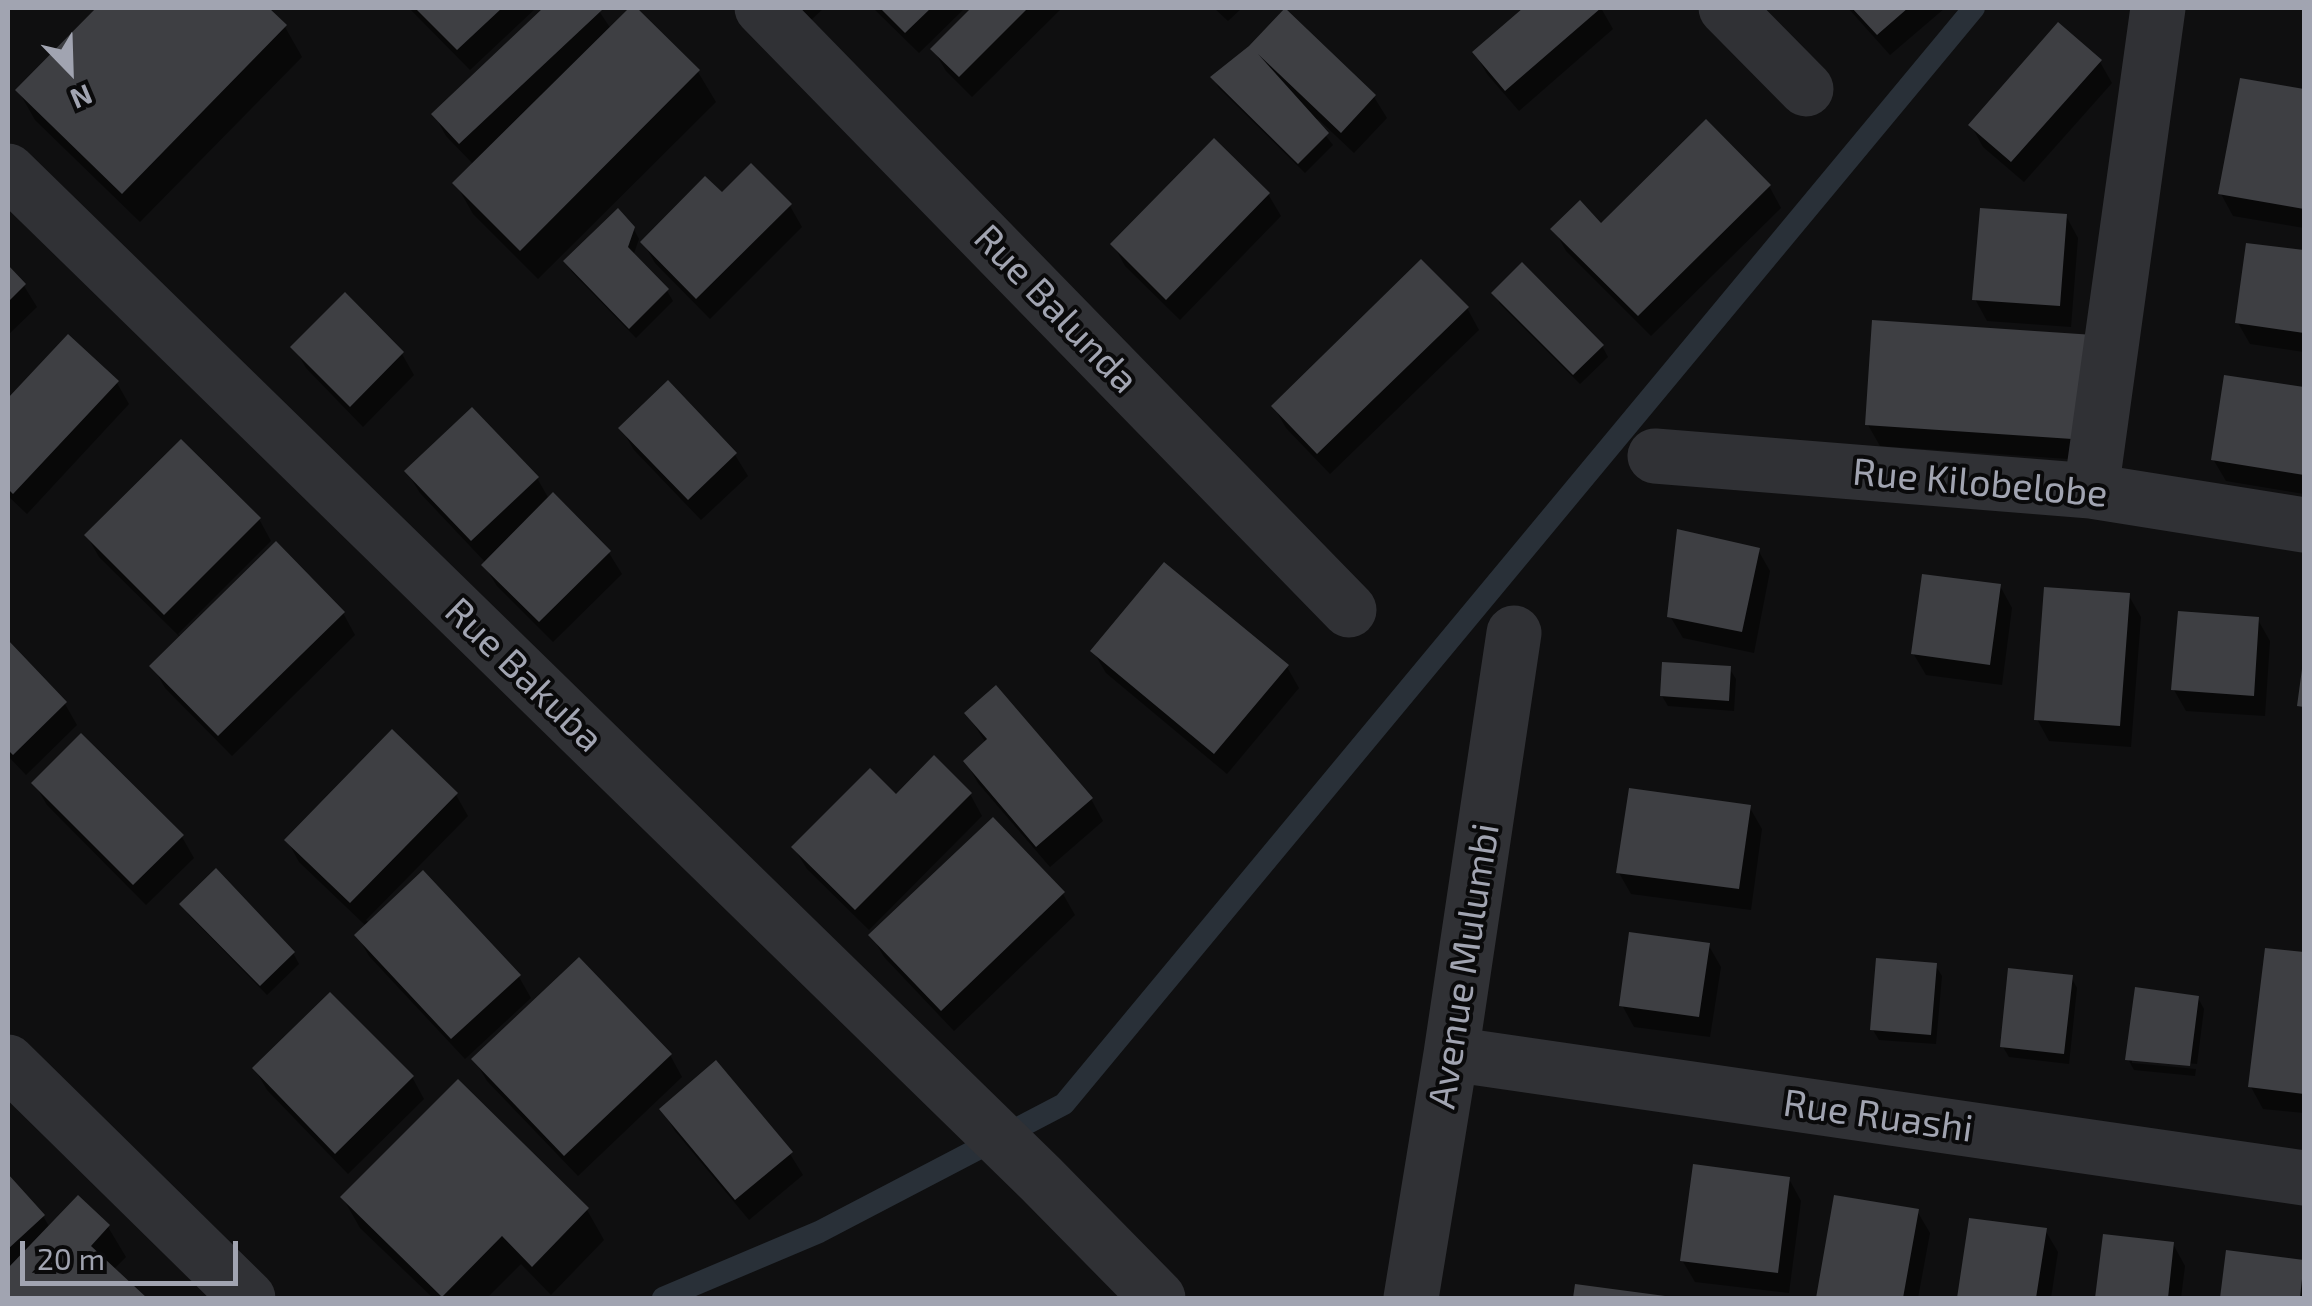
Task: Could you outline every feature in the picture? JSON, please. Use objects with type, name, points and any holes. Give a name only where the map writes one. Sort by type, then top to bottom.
[{"type":"street","name":"Rue Balunda","points":[[762,8],[1350,610]]},
{"type":"street","points":[[1726,8],[1806,88]]},
{"type":"street","points":[[2091,491],[2158,8]]},
{"type":"street","name":"Rue Bakuba","points":[[8,171],[1158,1298]]},
{"type":"street","name":"Rue Kilobelobe","points":[[1655,456],[2091,491],[2304,525]]},
{"type":"street","name":"Avenue Mulumbi","points":[[1411,1298],[1514,634]]},
{"type":"street","name":"Rue Ruashi","points":[[1451,1054],[2304,1178]]},
{"type":"street","points":[[8,1062],[245,1296]]},
{"type":"building","points":[[96,8],[269,8],[287,25],[122,194],[15,90]]},
{"type":"building","points":[[415,8],[502,8],[457,50]]},
{"type":"building","points":[[543,8],[602,10],[459,144],[431,114]]},
{"type":"building","points":[[629,8],[637,8],[700,70],[520,251],[452,183]]},
{"type":"building","points":[[880,8],[931,8],[905,33]]},
{"type":"building","points":[[971,8],[1028,8],[959,77],[930,49]]},
{"type":"building","points":[[1285,8],[1376,95],[1341,133],[1258,54],[1329,133],[1298,164],[1210,77],[1249,46]]},
{"type":"building","points":[[1523,8],[1601,8],[1505,91],[1472,52]]},
{"type":"building","points":[[1852,8],[1908,8],[1877,35]]},
{"type":"building","points":[[2058,22],[2102,60],[2011,162],[1968,125]]},
{"type":"building","points":[[2240,78],[2304,89],[2304,209],[2218,194]]},
{"type":"building","points":[[1706,119],[1771,185],[1638,316],[1550,229],[1580,200],[1601,223]]},
{"type":"building","points":[[1214,138],[1270,193],[1166,300],[1110,244]]},
{"type":"building","points":[[751,163],[792,204],[696,299],[640,242],[705,176],[722,192]]},
{"type":"building","points":[[618,208],[635,227],[628,247],[669,289],[629,329],[563,261]]},
{"type":"building","points":[[1980,208],[2067,214],[2060,306],[1972,300]]},
{"type":"building","points":[[2246,243],[2304,250],[2304,333],[2235,323]]},
{"type":"building","points":[[1421,259],[1469,307],[1317,454],[1271,406]]},
{"type":"building","points":[[1522,262],[1604,345],[1573,375],[1491,293]]},
{"type":"building","points":[[8,265],[26,284],[8,302]]},
{"type":"building","points":[[345,292],[404,352],[350,407],[290,347]]},
{"type":"building","points":[[1872,320],[2094,335],[2087,440],[1865,425]]},
{"type":"building","points":[[68,334],[119,381],[13,494],[8,489],[8,398]]},
{"type":"building","points":[[2224,375],[2304,387],[2304,475],[2211,460]]},
{"type":"building","points":[[668,380],[737,453],[688,500],[618,428]]},
{"type":"building","points":[[472,407],[539,477],[471,541],[404,471]]},
{"type":"building","points":[[181,439],[261,518],[164,615],[84,535]]},
{"type":"building","points":[[553,492],[611,551],[539,622],[481,565]]},
{"type":"building","points":[[1677,529],[1760,548],[1742,632],[1667,617]]},
{"type":"building","points":[[276,541],[345,612],[218,736],[149,666]]},
{"type":"building","points":[[1164,562],[1289,665],[1214,754],[1090,651]]},
{"type":"building","points":[[1922,574],[2001,584],[1990,665],[1911,654]]},
{"type":"building","points":[[2044,587],[2130,593],[2120,726],[2034,720]]},
{"type":"building","points":[[2178,611],[2259,617],[2254,696],[2171,690]]},
{"type":"building","points":[[8,640],[67,702],[13,755],[8,750]]},
{"type":"building","points":[[1662,662],[1731,666],[1729,701],[1660,696]]},
{"type":"building","points":[[2304,669],[2304,707],[2297,706]]},
{"type":"building","points":[[996,685],[1093,798],[1036,847],[963,761],[987,739],[964,713]]},
{"type":"building","points":[[392,729],[458,793],[350,903],[284,840]]},
{"type":"building","points":[[81,733],[184,835],[133,885],[31,783]]},
{"type":"building","points":[[934,755],[972,793],[855,910],[791,847],[870,768],[896,794]]},
{"type":"building","points":[[1629,788],[1751,805],[1739,889],[1616,873]]},
{"type":"building","points":[[993,817],[1065,892],[941,1011],[868,935]]},
{"type":"building","points":[[216,868],[295,952],[260,986],[179,904]]},
{"type":"building","points":[[423,870],[521,975],[451,1039],[354,935]]},
{"type":"building","points":[[1629,932],[1710,943],[1699,1017],[1619,1006]]},
{"type":"building","points":[[2265,948],[2304,952],[2304,1094],[2248,1087]]},
{"type":"building","points":[[579,957],[672,1054],[564,1156],[471,1059]]},
{"type":"building","points":[[1876,958],[1937,963],[1931,1035],[1870,1030]]},
{"type":"building","points":[[2008,968],[2073,975],[2064,1054],[2000,1047]]},
{"type":"building","points":[[2135,987],[2199,996],[2190,1066],[2125,1060]]},
{"type":"building","points":[[330,992],[414,1076],[335,1154],[252,1068]]},
{"type":"building","points":[[716,1060],[793,1152],[735,1200],[659,1109]]},
{"type":"building","points":[[458,1079],[589,1208],[532,1267],[502,1236],[442,1297],[340,1197]]},
{"type":"building","points":[[1693,1164],[1790,1177],[1778,1273],[1680,1261]]},
{"type":"building","points":[[8,1174],[45,1215],[8,1249]]},
{"type":"building","points":[[78,1195],[110,1225],[91,1246],[147,1298],[8,1298],[8,1268]]},
{"type":"building","points":[[1834,1195],[1919,1209],[1903,1298],[1816,1298]]},
{"type":"building","points":[[1969,1218],[2047,1228],[2036,1298],[1957,1298]]},
{"type":"building","points":[[2103,1234],[2174,1242],[2168,1298],[2095,1298]]},
{"type":"building","points":[[2226,1250],[2304,1260],[2300,1298],[2220,1298]]},
{"type":"building","points":[[1575,1284],[1665,1296],[1573,1298]]},
{"type":"waterway","points":[[663,1298],[819,1232],[1064,1104],[1974,8]]}]
